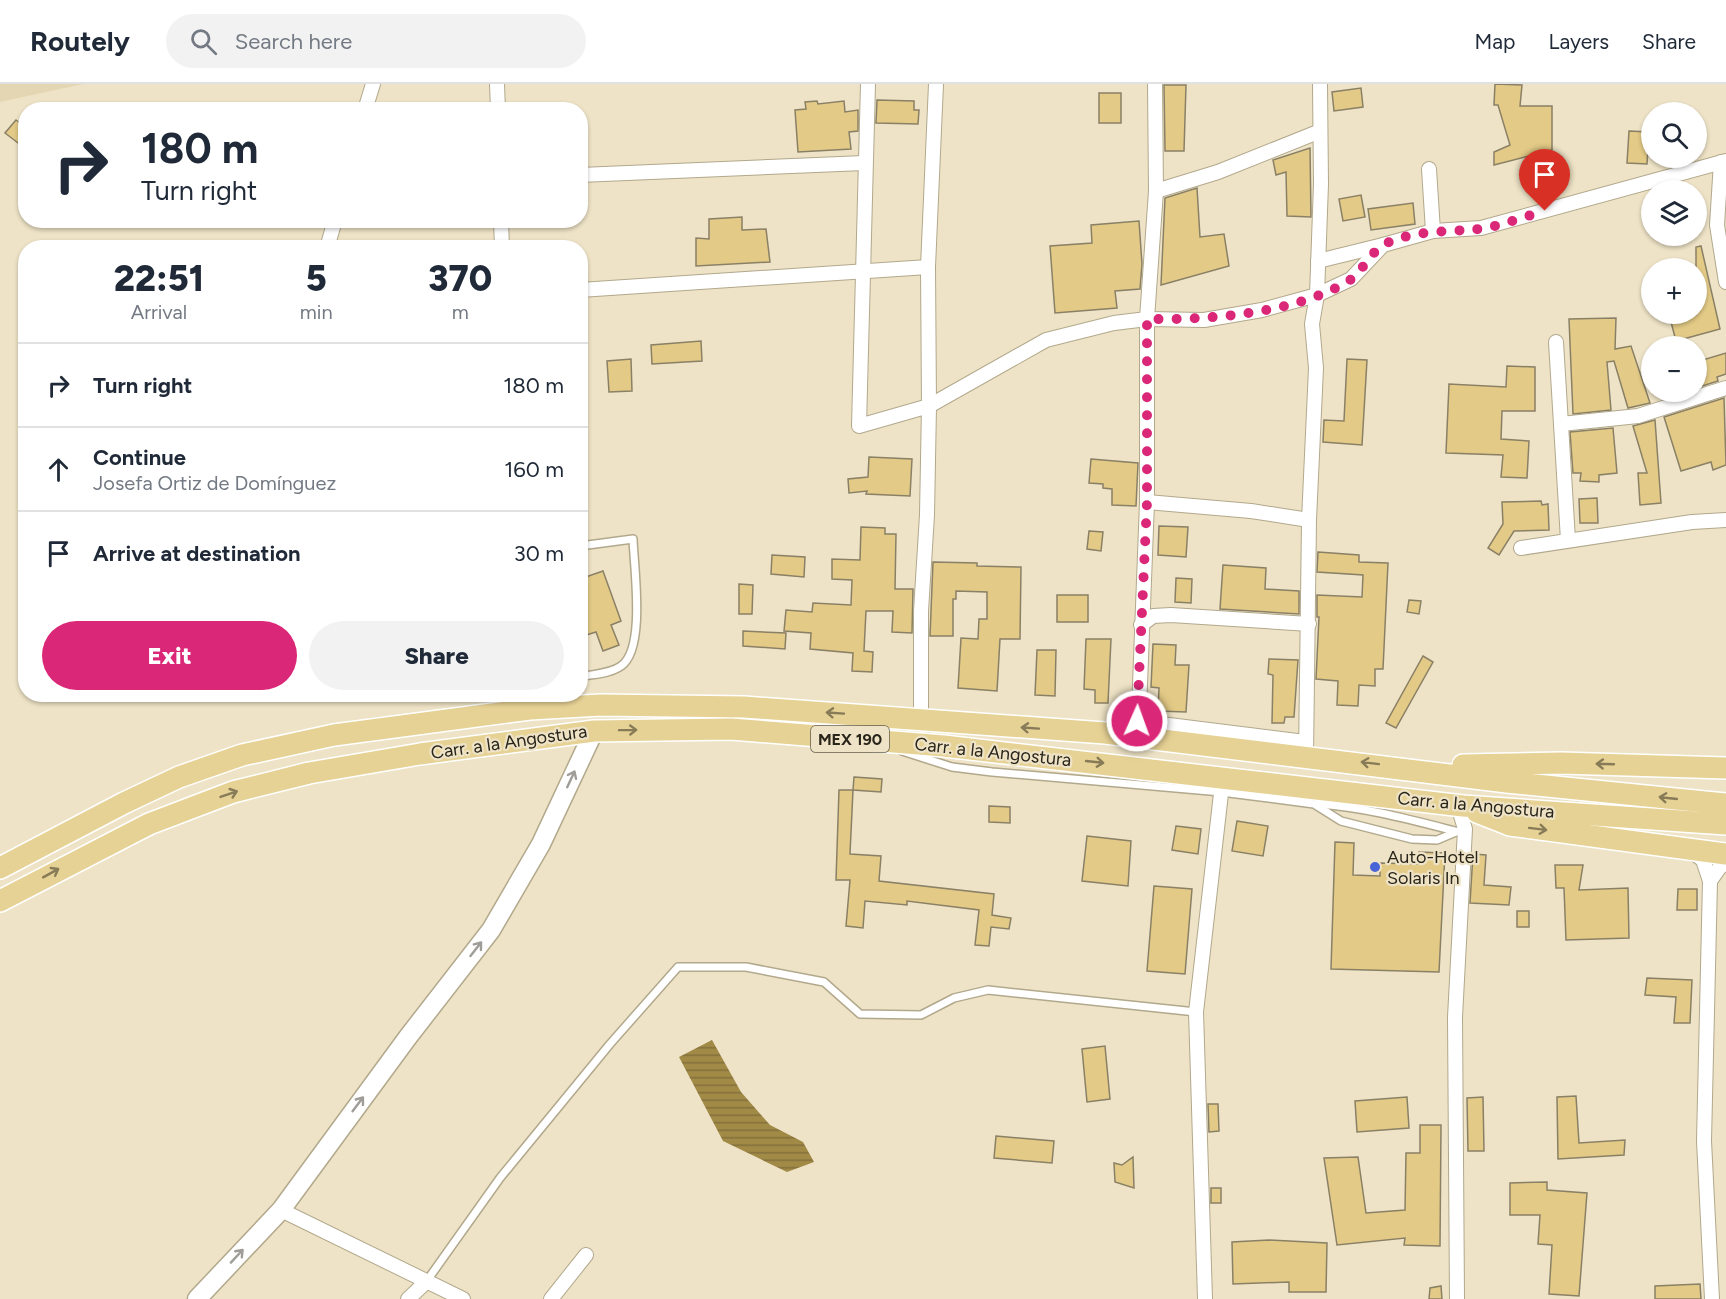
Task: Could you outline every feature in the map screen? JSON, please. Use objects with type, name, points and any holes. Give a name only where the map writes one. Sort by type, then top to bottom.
[{"type":"main road","name":"Carr. a la Angostura","points":[[0,868],[133,798],[179,777],[242,754],[334,735],[528,702],[733,706],[921,719],[1138,729],[1306,749],[1507,782],[1726,804]]},
{"type":"main road","name":"Carr. a la Angostura","points":[[0,901],[149,824],[233,792],[309,773],[420,754],[594,731],[732,729],[944,746],[1222,784],[1460,806],[1726,824]]},
{"type":"main road","points":[[1412,768],[1561,763],[1726,768]]},
{"type":"main road","points":[[1460,806],[1505,824],[1726,854]]},
{"type":"street","points":[[367,102],[372,84]]},
{"type":"street","points":[[497,84],[498,102]]},
{"type":"street","points":[[868,84],[864,163],[860,426],[929,406],[1046,340],[1114,323],[1147,319],[1204,320],[1262,310],[1317,295],[1351,279],[1383,244]]},
{"type":"street","points":[[921,719],[921,611],[927,515],[929,406],[928,267],[936,84]]},
{"type":"street","points":[[1138,729],[1147,502],[1147,319],[1156,191],[1155,84]]},
{"type":"street","points":[[1306,749],[1309,520],[1316,368],[1312,324],[1317,295],[1321,184],[1318,132],[1320,84]]},
{"type":"street","points":[[1156,191],[1218,172],[1318,132]]},
{"type":"street","points":[[1318,261],[1432,231],[1481,228],[1723,162],[1717,225],[1726,282]]},
{"type":"street","points":[[588,175],[864,163]]},
{"type":"street","points":[[1429,169],[1432,231]]},
{"type":"street","points":[[588,289],[928,267]]},
{"type":"street","points":[[1556,342],[1568,540]]},
{"type":"street","points":[[1560,424],[1638,416],[1726,388]]},
{"type":"street","points":[[1147,502],[1251,511],[1309,520]]},
{"type":"street","points":[[1521,548],[1692,522],[1726,520]]},
{"type":"street","points":[[1141,625],[1153,615],[1309,624]]},
{"type":"street","points":[[197,1299],[281,1210],[401,1046],[491,930],[541,844],[594,731]]},
{"type":"street","points":[[1205,1299],[1196,1012],[1222,784]]},
{"type":"street","points":[[1457,1299],[1455,1017],[1460,832],[1465,829],[1460,806]]},
{"type":"street","points":[[1688,849],[1703,860],[1710,881],[1704,1141],[1712,1299]]},
{"type":"street","points":[[1710,881],[1720,867],[1726,863]]},
{"type":"street","points":[[281,1210],[463,1299]]},
{"type":"street","points":[[551,1299],[586,1255]]},
{"type":"street","points":[[408,1299],[426,1282]]},
{"type":"lane","points":[[588,545],[633,539],[637,633],[630,658],[620,667],[588,675]]},
{"type":"lane","points":[[1222,784],[1314,804],[1340,805],[1460,832]]},
{"type":"lane","points":[[1314,804],[1341,821],[1412,839],[1437,840],[1460,832]]},
{"type":"lane","points":[[426,1282],[500,1178],[610,1044],[678,967],[746,967],[824,982],[860,1014],[921,1015],[954,998],[988,990],[1196,1012]]},
{"type":"shaded area","points":[[0,84],[83,84],[0,102]]},
{"type":"shaded area","points":[[712,1040],[741,1092],[770,1125],[803,1142],[814,1162],[787,1172],[723,1141],[679,1057]]},
{"type":"building","points":[[1495,84],[1522,85],[1520,106],[1552,106],[1552,150],[1494,165],[1494,152],[1510,145],[1498,105],[1494,105]]},
{"type":"building","points":[[1164,85],[1186,85],[1184,151],[1165,151]]},
{"type":"building","points":[[1361,88],[1363,107],[1334,111],[1332,92]]},
{"type":"building","points":[[1099,93],[1121,93],[1121,123],[1099,123]]},
{"type":"building","points":[[877,100],[914,101],[914,110],[919,110],[918,124],[876,123]]},
{"type":"building","points":[[817,101],[818,104],[844,101],[845,112],[858,110],[858,131],[849,132],[851,149],[798,152],[795,110],[806,109],[805,102]]},
{"type":"building","points":[[16,120],[18,121],[18,143],[5,133]]},
{"type":"building","points":[[1629,131],[1641,132],[1641,164],[1627,163]]},
{"type":"building","points":[[1310,148],[1311,217],[1287,216],[1286,172],[1276,175],[1273,160]]},
{"type":"building","points":[[1197,188],[1200,237],[1224,234],[1229,266],[1161,285],[1165,198]]},
{"type":"building","points":[[1361,195],[1365,217],[1343,221],[1339,199]]},
{"type":"building","points":[[1413,203],[1415,224],[1371,230],[1368,209]]},
{"type":"building","points":[[742,217],[742,230],[766,229],[770,262],[696,266],[696,238],[709,239],[709,219]]},
{"type":"building","points":[[1139,221],[1142,264],[1140,289],[1115,291],[1117,308],[1055,313],[1050,246],[1092,243],[1091,225]]},
{"type":"building","points":[[1701,246],[1704,258],[1696,258],[1696,247]]},
{"type":"building","points":[[1707,272],[1720,329],[1694,336],[1675,336],[1672,324],[1707,324]]},
{"type":"building","points":[[1616,318],[1615,349],[1631,346],[1641,376],[1641,402],[1650,403],[1628,408],[1614,361],[1607,362],[1611,410],[1573,414],[1569,319]]},
{"type":"building","points":[[701,341],[702,361],[652,364],[651,345]]},
{"type":"building","points":[[1726,353],[1726,374],[1717,377],[1718,381],[1707,384],[1707,359]]},
{"type":"building","points":[[631,359],[632,391],[609,392],[607,361]]},
{"type":"building","points":[[1347,359],[1367,360],[1362,445],[1323,442],[1324,420],[1344,421]]},
{"type":"building","points":[[1507,366],[1535,367],[1535,411],[1502,411],[1501,439],[1529,441],[1527,478],[1501,477],[1503,455],[1446,453],[1449,384],[1506,387]]},
{"type":"building","points":[[1724,398],[1726,465],[1713,470],[1711,462],[1681,471],[1664,417]]},
{"type":"building","points":[[1655,420],[1661,503],[1640,505],[1638,473],[1647,473],[1633,426]]},
{"type":"building","points":[[1613,428],[1617,473],[1599,475],[1599,482],[1580,481],[1581,473],[1573,473],[1570,432]]},
{"type":"building","points":[[869,457],[912,459],[910,496],[866,494],[867,491],[849,493],[848,479],[868,477]]},
{"type":"building","points":[[1091,459],[1138,463],[1136,506],[1112,505],[1112,489],[1103,488],[1103,484],[1089,483]]},
{"type":"building","points":[[1597,498],[1598,523],[1580,523],[1579,499]]},
{"type":"building","points":[[1541,501],[1542,505],[1548,504],[1549,530],[1514,531],[1499,555],[1488,548],[1503,524],[1502,502]]},
{"type":"building","points":[[1159,526],[1188,527],[1186,557],[1158,555]]},
{"type":"building","points":[[861,527],[885,528],[885,534],[896,534],[895,589],[913,589],[912,633],[892,632],[893,611],[866,611],[864,651],[873,652],[872,672],[852,671],[853,653],[810,649],[811,633],[784,631],[786,610],[812,612],[813,603],[851,605],[852,580],[832,579],[832,559],[860,560]]},
{"type":"building","points":[[1089,531],[1103,532],[1101,551],[1087,549]]},
{"type":"building","points":[[1318,552],[1359,555],[1359,562],[1388,563],[1383,669],[1375,669],[1375,686],[1359,685],[1358,706],[1337,705],[1338,681],[1316,679],[1319,617],[1317,617],[1317,595],[1362,597],[1363,575],[1317,572]]},
{"type":"building","points":[[772,555],[805,557],[804,577],[771,574]]},
{"type":"building","points":[[933,562],[1021,567],[1020,639],[1000,639],[997,691],[958,688],[961,638],[978,639],[979,619],[987,619],[987,592],[956,591],[956,599],[953,599],[953,636],[930,636]]},
{"type":"building","points":[[1223,565],[1266,568],[1265,589],[1299,591],[1299,614],[1220,609]]},
{"type":"building","points":[[603,571],[621,621],[611,625],[619,645],[603,651],[596,632],[588,634],[588,576]]},
{"type":"building","points":[[1176,578],[1192,579],[1191,603],[1175,602]]},
{"type":"building","points":[[739,584],[753,585],[752,614],[739,614]]},
{"type":"building","points":[[1057,595],[1088,595],[1088,622],[1057,622]]},
{"type":"building","points":[[1409,600],[1421,601],[1419,614],[1407,612]]},
{"type":"building","points":[[743,631],[786,633],[785,649],[743,646]]},
{"type":"building","points":[[1086,639],[1111,639],[1108,703],[1095,703],[1095,690],[1084,689]]},
{"type":"building","points":[[1153,644],[1176,645],[1175,665],[1189,665],[1186,712],[1158,711],[1159,688],[1151,687]]},
{"type":"building","points":[[1037,650],[1056,650],[1055,696],[1035,695]]},
{"type":"building","points":[[1423,656],[1433,662],[1396,728],[1386,723]]},
{"type":"building","points":[[1269,659],[1298,660],[1294,717],[1285,717],[1284,723],[1272,723],[1273,675],[1268,674]]},
{"type":"building","points":[[854,777],[882,779],[881,792],[853,790]]},
{"type":"building","points":[[839,790],[853,790],[850,854],[881,856],[879,881],[994,894],[992,915],[1011,918],[1009,929],[991,927],[989,946],[975,945],[979,910],[907,901],[907,905],[865,901],[863,928],[846,926],[850,880],[836,880]]},
{"type":"building","points":[[989,806],[1010,807],[1010,823],[989,822]]},
{"type":"building","points":[[1237,821],[1268,826],[1263,856],[1232,851]]},
{"type":"building","points":[[1176,826],[1201,829],[1198,854],[1172,850]]},
{"type":"building","points":[[1087,836],[1131,841],[1128,886],[1082,881]]},
{"type":"building","points":[[1335,842],[1354,843],[1353,875],[1380,876],[1380,863],[1419,864],[1419,852],[1445,853],[1439,972],[1331,969]]},
{"type":"building","points":[[1473,854],[1486,855],[1484,885],[1511,887],[1509,905],[1470,903]]},
{"type":"building","points":[[1555,865],[1583,865],[1579,890],[1628,888],[1629,938],[1566,940],[1564,888],[1556,888]]},
{"type":"building","points":[[1154,886],[1192,889],[1185,974],[1147,971]]},
{"type":"building","points":[[1678,889],[1697,889],[1697,910],[1677,910]]},
{"type":"building","points":[[1517,911],[1529,911],[1529,927],[1517,927]]},
{"type":"building","points":[[1647,978],[1692,980],[1690,1023],[1674,1023],[1676,997],[1645,995]]},
{"type":"building","points":[[1105,1046],[1110,1099],[1087,1102],[1082,1049]]},
{"type":"building","points":[[1576,1096],[1579,1143],[1625,1140],[1624,1155],[1558,1159],[1557,1097]]},
{"type":"building","points":[[1407,1097],[1409,1128],[1357,1132],[1355,1101]]},
{"type":"building","points":[[1483,1097],[1484,1151],[1468,1151],[1467,1098]]},
{"type":"building","points":[[1208,1104],[1218,1104],[1219,1131],[1209,1132]]},
{"type":"building","points":[[1420,1125],[1441,1125],[1440,1246],[1404,1245],[1405,1238],[1337,1245],[1324,1158],[1358,1157],[1366,1213],[1405,1210],[1406,1153],[1420,1153]]},
{"type":"building","points":[[996,1136],[1054,1141],[1052,1163],[994,1158]]},
{"type":"building","points":[[1133,1157],[1134,1188],[1115,1182],[1114,1163],[1122,1165]]},
{"type":"building","points":[[1547,1182],[1547,1190],[1587,1193],[1579,1296],[1549,1294],[1552,1245],[1538,1244],[1540,1215],[1510,1215],[1510,1183]]},
{"type":"building","points":[[1211,1188],[1221,1188],[1221,1203],[1211,1203]]},
{"type":"building","points":[[1269,1240],[1327,1243],[1326,1292],[1289,1292],[1289,1282],[1233,1284],[1232,1242]]},
{"type":"building","points":[[1700,1284],[1701,1299],[1655,1299],[1655,1286]]},
{"type":"building","points":[[1441,1286],[1442,1299],[1429,1299],[1430,1288]]},
{"type":"place","name":"Auto-Hotel Solaris In","points":[[1375,867]]},
{"type":"route","points":[[1137,721],[1147,502],[1147,319],[1204,320],[1262,310],[1317,295],[1351,279],[1383,244],[1432,231],[1481,228],[1545,211]]}]
